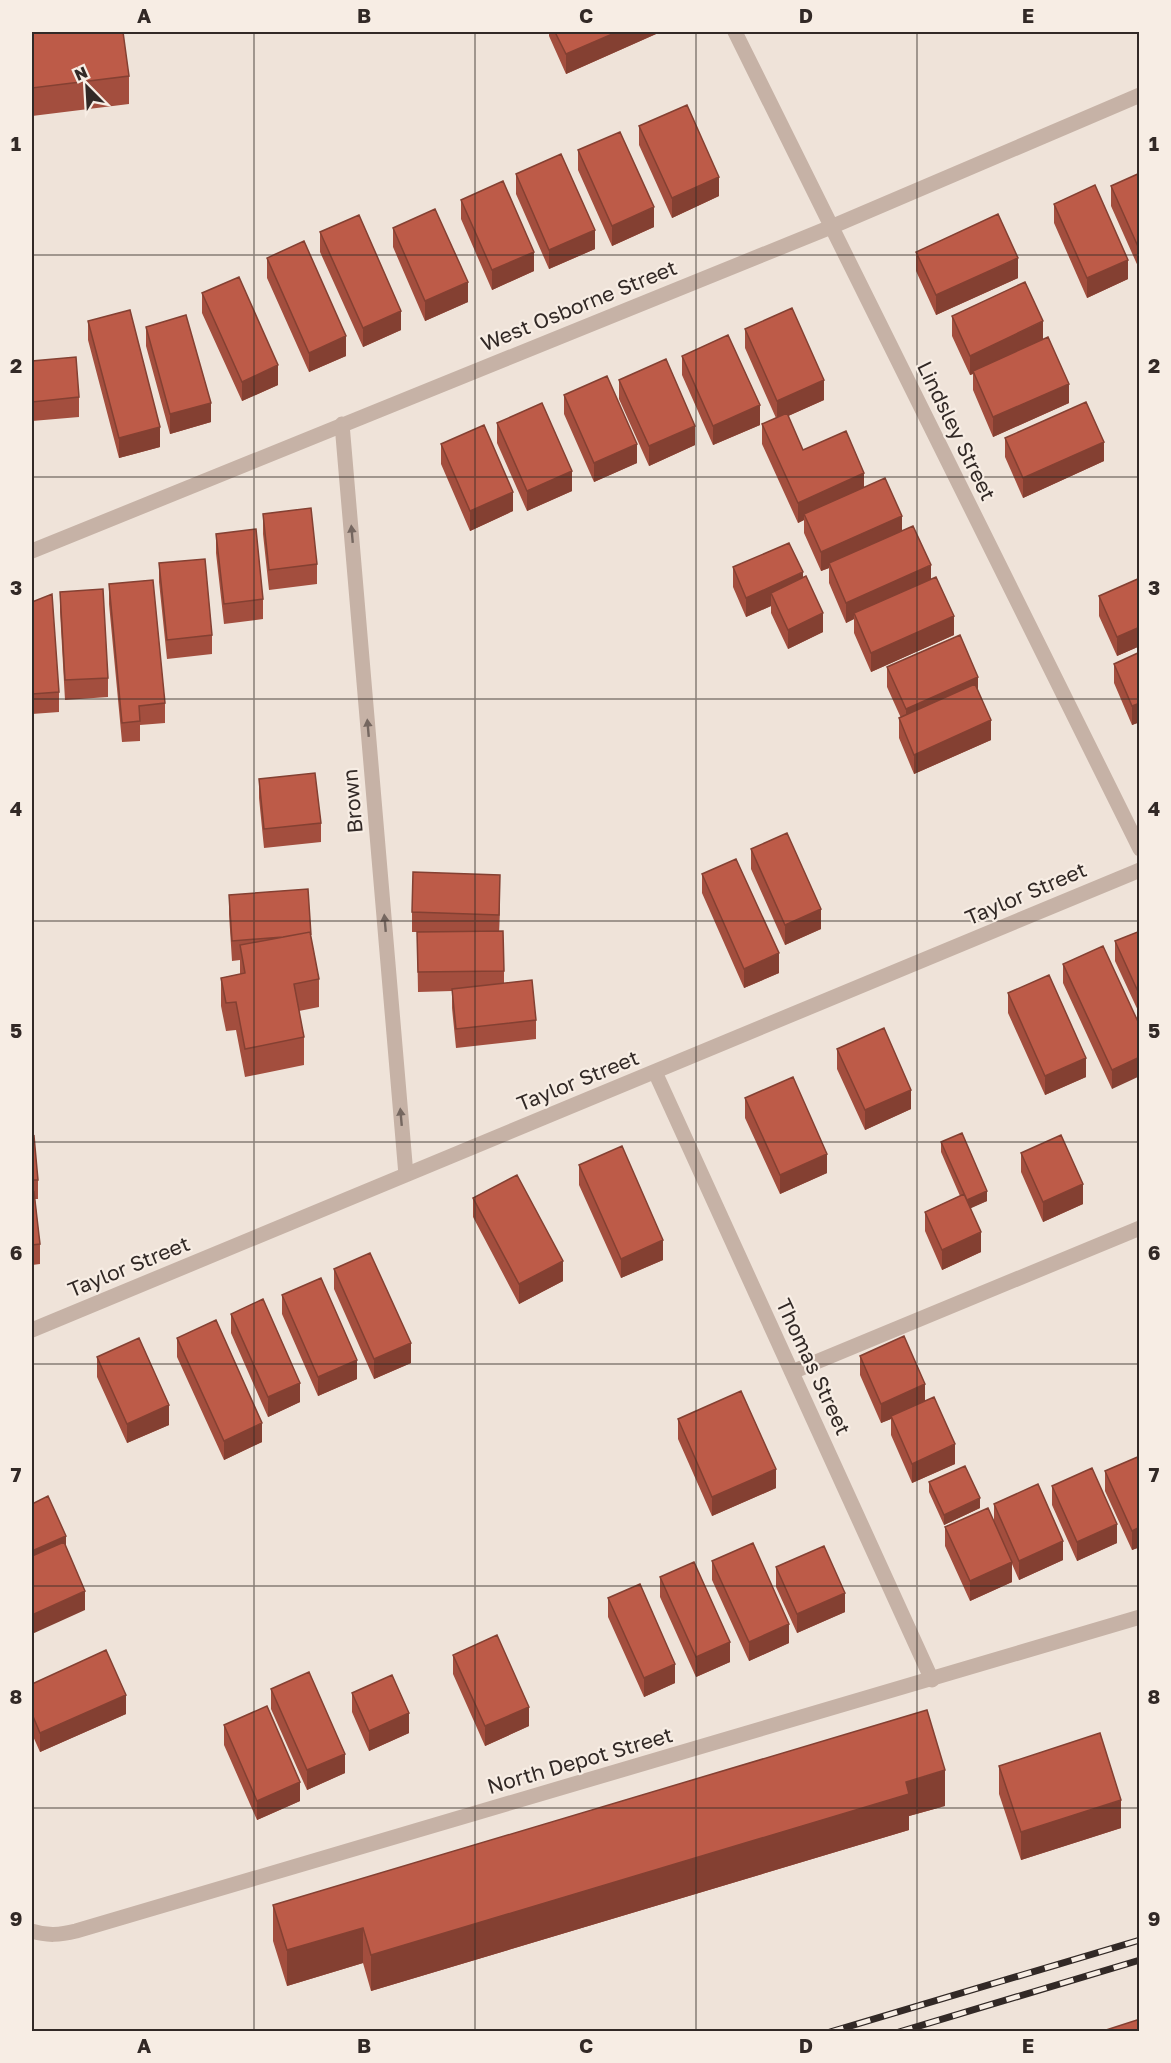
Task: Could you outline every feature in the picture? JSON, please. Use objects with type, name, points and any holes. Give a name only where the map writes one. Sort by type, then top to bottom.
[{"type":"street","name":"Lindsley Street","points":[[735,32],[1140,849]]},
{"type":"street","name":"West Osborne Street","points":[[32,551],[831,227],[1140,95]]},
{"type":"street","name":"Brown","points":[[342,424],[406,1175]]},
{"type":"street","name":"Taylor Street","points":[[32,1330],[1140,870]]},
{"type":"street","name":"Thomas Street","points":[[655,1072],[932,1680]]},
{"type":"street","points":[[792,1372],[1140,1228]]},
{"type":"street","name":"North Depot Street","points":[[32,1931],[44,1935],[60,1935],[76,1931],[1140,1617]]},
{"type":"building","points":[[32,32],[123,32],[129,76],[32,88]]},
{"type":"building","points":[[555,32],[617,32],[566,54]]},
{"type":"building","points":[[687,105],[719,177],[672,198],[639,126]]},
{"type":"building","points":[[620,132],[654,207],[612,226],[578,150]]},
{"type":"building","points":[[561,154],[595,230],[549,250],[516,174]]},
{"type":"building","points":[[1140,173],[1140,251],[1111,186]]},
{"type":"building","points":[[503,181],[534,252],[492,270],[461,200]]},
{"type":"building","points":[[1095,185],[1128,260],[1087,278],[1054,204]]},
{"type":"building","points":[[435,209],[468,282],[425,301],[393,228]]},
{"type":"building","points":[[998,214],[1018,258],[936,295],[916,252]]},
{"type":"building","points":[[359,215],[401,311],[363,328],[320,232]]},
{"type":"building","points":[[304,241],[346,336],[309,353],[267,258]]},
{"type":"building","points":[[239,277],[278,365],[242,382],[202,293]]},
{"type":"building","points":[[1025,282],[1043,321],[970,356],[952,316]]},
{"type":"building","points":[[792,308],[824,380],[777,401],[745,329]]},
{"type":"building","points":[[130,310],[160,427],[119,438],[88,321]]},
{"type":"building","points":[[186,315],[211,403],[170,414],[146,327]]},
{"type":"building","points":[[728,335],[760,405],[713,426],[682,356]]},
{"type":"building","points":[[1048,337],[1069,384],[993,417],[973,371]]},
{"type":"building","points":[[76,357],[79,397],[32,402],[32,361]]},
{"type":"building","points":[[666,359],[695,426],[649,446],[619,380]]},
{"type":"building","points":[[607,376],[637,444],[594,463],[564,395]]},
{"type":"building","points":[[1086,402],[1104,442],[1023,478],[1005,438]]},
{"type":"building","points":[[542,403],[572,471],[527,491],[497,423]]},
{"type":"building","points":[[787,413],[803,450],[846,431],[864,473],[798,503],[762,424]]},
{"type":"building","points":[[484,425],[513,492],[470,511],[441,444]]},
{"type":"building","points":[[885,478],[902,516],[821,552],[804,514]]},
{"type":"building","points":[[311,508],[317,564],[269,570],[263,514]]},
{"type":"building","points":[[913,526],[931,565],[846,603],[829,563]]},
{"type":"building","points":[[256,529],[263,599],[224,604],[216,534]]},
{"type":"building","points":[[789,543],[803,572],[746,598],[733,567]]},
{"type":"building","points":[[205,559],[212,635],[167,640],[159,563]]},
{"type":"building","points":[[806,576],[823,613],[788,630],[771,593]]},
{"type":"building","points":[[936,577],[954,616],[871,653],[854,613]]},
{"type":"building","points":[[1140,578],[1140,627],[1117,637],[1099,596]]},
{"type":"building","points":[[153,580],[165,703],[139,706],[140,721],[122,723],[109,584]]},
{"type":"building","points":[[103,589],[108,678],[65,680],[60,592]]},
{"type":"building","points":[[52,594],[59,692],[32,694],[32,602]]},
{"type":"building","points":[[960,635],[978,677],[906,709],[887,667]]},
{"type":"building","points":[[1140,652],[1140,703],[1132,706],[1114,664]]},
{"type":"building","points":[[975,684],[991,720],[914,755],[899,718]]},
{"type":"building","points":[[315,773],[321,823],[264,829],[259,779]]},
{"type":"building","points":[[787,833],[821,909],[785,925],[751,849]]},
{"type":"building","points":[[736,859],[779,953],[744,969],[702,874]]},
{"type":"building","points":[[413,872],[500,875],[499,915],[412,912]]},
{"type":"building","points":[[308,889],[311,935],[310,932],[283,937],[232,941],[229,895]]},
{"type":"building","points":[[503,931],[504,971],[418,972],[417,932]]},
{"type":"building","points":[[1140,931],[1140,996],[1115,941]]},
{"type":"building","points":[[310,932],[319,979],[294,984],[304,1037],[245,1049],[236,1002],[226,1003],[221,978],[245,973],[240,945]]},
{"type":"building","points":[[1103,946],[1140,1026],[1140,1057],[1112,1070],[1063,964]]},
{"type":"building","points":[[1049,975],[1086,1058],[1045,1076],[1008,993]]},
{"type":"building","points":[[532,980],[536,1020],[456,1029],[452,989]]},
{"type":"building","points":[[884,1028],[911,1090],[865,1110],[837,1049]]},
{"type":"building","points":[[793,1077],[827,1154],[780,1175],[745,1098]]},
{"type":"building","points":[[962,1133],[987,1191],[967,1200],[941,1142]]},
{"type":"building","points":[[1061,1135],[1083,1184],[1043,1202],[1021,1153]]},
{"type":"building","points":[[34,1136],[38,1180],[32,1180],[32,1137]]},
{"type":"building","points":[[622,1146],[663,1240],[621,1259],[579,1165]]},
{"type":"building","points":[[517,1175],[563,1261],[519,1284],[473,1198]]},
{"type":"building","points":[[34,1192],[40,1244],[32,1245],[32,1193]]},
{"type":"building","points":[[964,1194],[981,1232],[942,1250],[925,1212]]},
{"type":"building","points":[[370,1253],[411,1343],[374,1359],[334,1269]]},
{"type":"building","points":[[321,1278],[357,1360],[318,1377],[282,1295]]},
{"type":"building","points":[[263,1299],[300,1383],[268,1397],[231,1314]]},
{"type":"building","points":[[216,1320],[262,1423],[224,1441],[177,1338]]},
{"type":"building","points":[[904,1336],[925,1384],[881,1404],[860,1356]]},
{"type":"building","points":[[139,1338],[169,1405],[127,1424],[97,1357]]},
{"type":"building","points":[[741,1391],[776,1469],[712,1497],[678,1419]]},
{"type":"building","points":[[934,1397],[955,1444],[912,1464],[891,1416]]},
{"type":"building","points":[[1140,1456],[1140,1527],[1132,1531],[1105,1471]]},
{"type":"building","points":[[965,1466],[980,1498],[944,1515],[929,1482]]},
{"type":"building","points":[[1092,1468],[1117,1524],[1077,1542],[1052,1486]]},
{"type":"building","points":[[1038,1484],[1063,1541],[1019,1561],[994,1504]]},
{"type":"building","points":[[48,1496],[66,1536],[32,1551],[32,1504]]},
{"type":"building","points":[[988,1508],[1012,1562],[970,1581],[945,1527]]},
{"type":"building","points":[[64,1542],[85,1591],[32,1615],[32,1556]]},
{"type":"building","points":[[753,1543],[789,1624],[749,1642],[712,1561]]},
{"type":"building","points":[[824,1546],[845,1593],[797,1614],[776,1567]]},
{"type":"building","points":[[694,1562],[730,1642],[696,1657],[660,1577]]},
{"type":"building","points":[[640,1584],[675,1664],[644,1678],[608,1598]]},
{"type":"building","points":[[497,1635],[529,1707],[485,1726],[453,1655]]},
{"type":"building","points":[[106,1650],[126,1695],[40,1733],[32,1714],[32,1684]]},
{"type":"building","points":[[309,1672],[345,1754],[307,1770],[271,1689]]},
{"type":"building","points":[[392,1675],[409,1713],[369,1731],[352,1693]]},
{"type":"building","points":[[267,1706],[300,1782],[257,1801],[224,1725]]},
{"type":"building","points":[[927,1710],[945,1770],[906,1782],[909,1794],[371,1955],[363,1928],[287,1950],[273,1905]]},
{"type":"building","points":[[1100,1733],[1121,1800],[1021,1832],[999,1766]]},
{"type":"building","points":[[1140,2019],[1140,2031],[1103,2031]]},
{"type":"railway","points":[[830,2032],[1140,1940]]},
{"type":"railway","points":[[899,2032],[1140,1960]]}]
